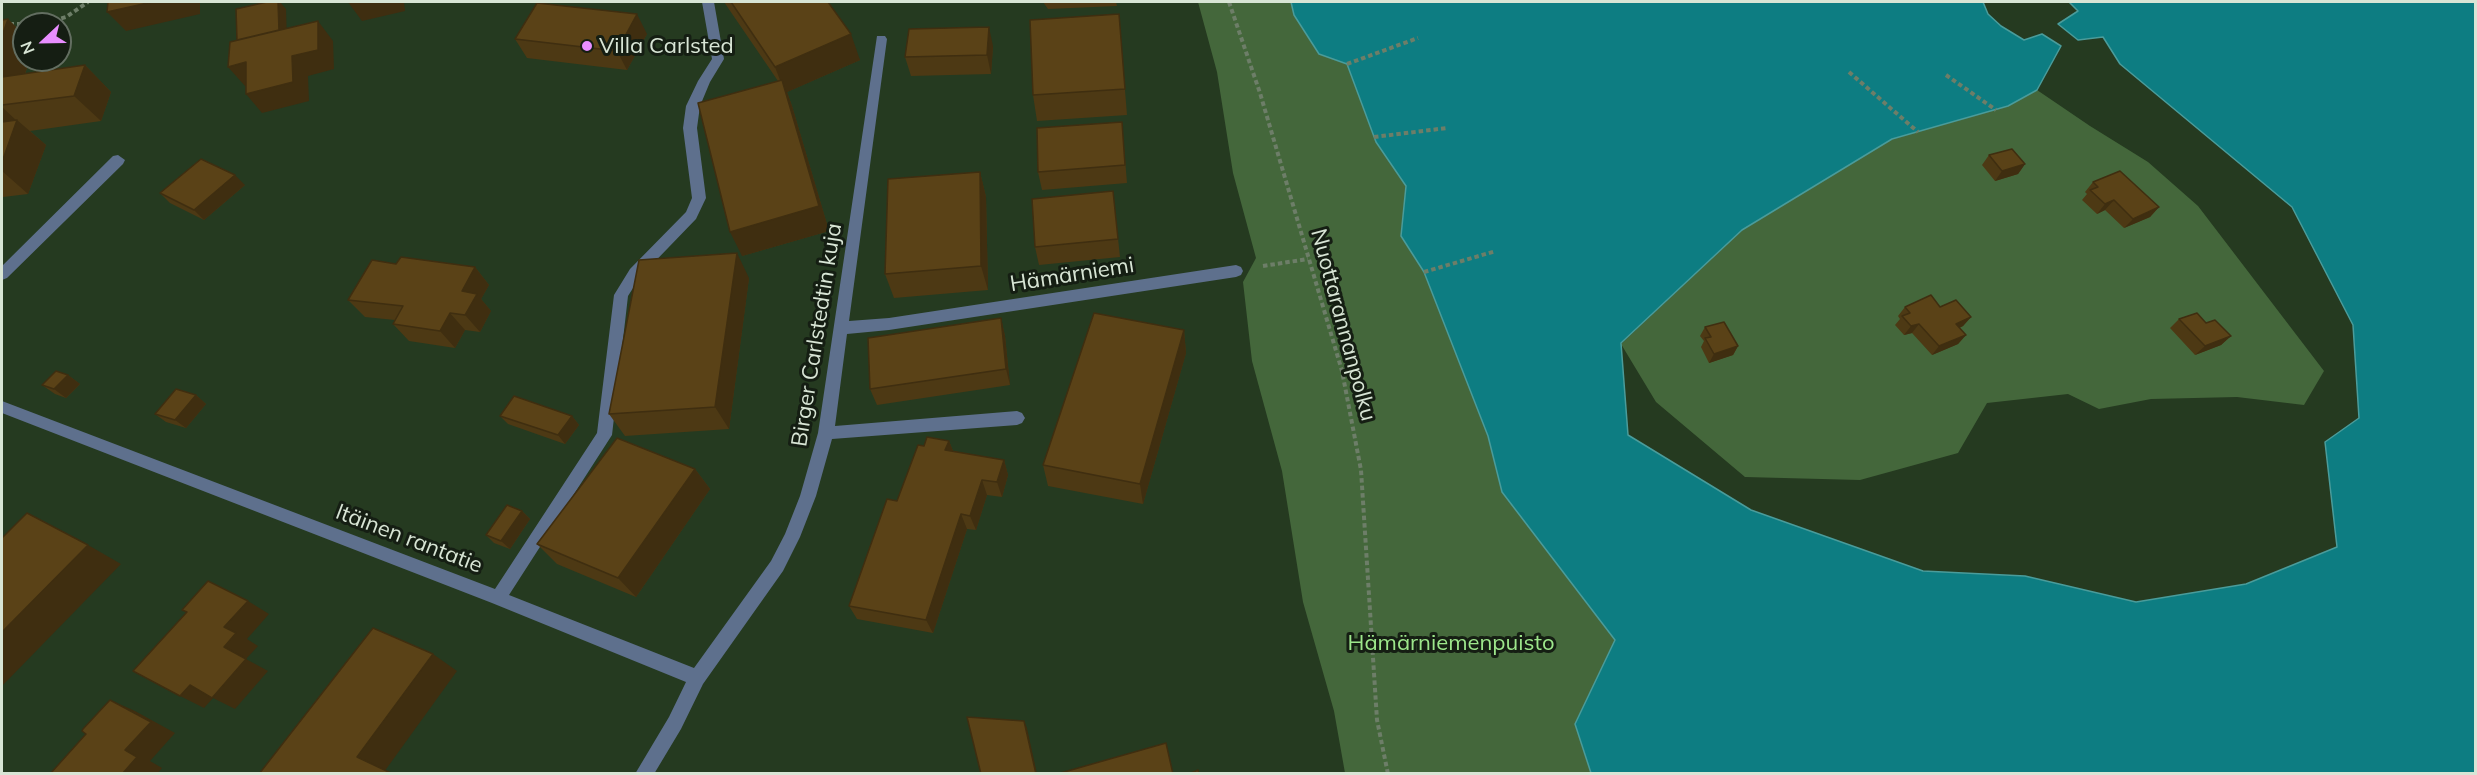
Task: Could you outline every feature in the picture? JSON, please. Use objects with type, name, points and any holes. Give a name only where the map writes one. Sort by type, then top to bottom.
[{"type":"street","points":[[498,598],[604,435],[621,295],[634,273],[691,215],[699,198],[690,128],[693,106],[704,81],[718,59],[708,2]]},
{"type":"street","name":"Birger Carlstedtin kuja","points":[[697,678],[777,566],[792,537],[808,496],[826,433],[881,39]]},
{"type":"street","points":[[2,274],[118,160]]},
{"type":"street","name":"Hämärniemi","points":[[842,328],[889,324],[1236,271]]},
{"type":"street","name":"Itäinen rantatie","points":[[2,407],[498,598],[697,678]]},
{"type":"street","points":[[826,433],[1017,418]]},
{"type":"street","points":[[644,774],[675,723],[697,678]]},
{"type":"path","points":[[2,24],[41,24],[66,16],[88,2]]},
{"type":"path","name":"Nuottarannanpolku","points":[[1229,2],[1263,104],[1342,371],[1361,470],[1377,720],[1388,774]]},
{"type":"path","points":[[1347,64],[1418,38]]},
{"type":"path","points":[[1849,72],[1918,132]]},
{"type":"path","points":[[1946,75],[1996,110]]},
{"type":"path","points":[[1374,137],[1447,128]]},
{"type":"path","points":[[1424,272],[1496,251]]},
{"type":"path","points":[[1236,271],[1308,259]]},
{"type":"green space","name":"Hämärniemenpuisto","points":[[1198,2],[1291,2],[1294,15],[1319,54],[1347,64],[1376,142],[1406,186],[1401,236],[1424,272],[1488,436],[1502,492],[1615,640],[1575,724],[1591,773],[1345,773],[1334,711],[1303,602],[1282,471],[1252,361],[1243,282],[1256,258],[1233,173],[1217,72]]},
{"type":"green space","points":[[2037,90],[2148,162],[2198,206],[2324,371],[2304,405],[2237,397],[2151,399],[2099,409],[2068,394],[1987,403],[1958,453],[1860,480],[1745,477],[1656,402],[1621,344],[1742,230],[1892,139],[2008,106]]},
{"type":"water","points":[[1291,2],[1983,2],[1988,14],[2001,26],[2024,40],[2042,34],[2061,46],[2037,90],[2008,106],[1892,139],[1742,230],[1621,343],[1628,435],[1751,510],[1923,571],[2025,576],[2136,602],[2246,584],[2337,547],[2325,442],[2359,418],[2353,325],[2292,207],[2120,64],[2103,37],[2078,40],[2058,24],[2078,11],[2069,2],[2475,2],[2475,773],[1591,773],[1575,724],[1615,640],[1502,492],[1488,436],[1424,272],[1401,236],[1406,186],[1376,142],[1347,64],[1319,54],[1294,15]]},
{"type":"building","points":[[108,2],[152,2],[107,12]]},
{"type":"building","points":[[267,2],[278,2],[279,30],[237,40],[236,9]]},
{"type":"building","points":[[731,2],[828,2],[851,34],[775,67]]},
{"type":"building","points":[[537,3],[637,14],[617,51],[515,39]]},
{"type":"building","points":[[1119,14],[1125,89],[1033,95],[1030,20]]},
{"type":"building","points":[[8,19],[2,36],[2,20]]},
{"type":"building","points":[[318,21],[318,50],[292,56],[293,82],[246,94],[246,62],[228,67],[230,42]]},
{"type":"building","points":[[989,27],[987,55],[905,57],[909,29]]},
{"type":"building","points":[[85,65],[74,96],[2,105],[2,77],[37,72],[72,72],[72,67]]},
{"type":"building","points":[[782,80],[819,206],[730,232],[698,103]]},
{"type":"building","points":[[17,120],[2,162],[2,122]]},
{"type":"building","points":[[1122,122],[1125,165],[1038,172],[1037,128]]},
{"type":"building","points":[[2012,149],[2025,164],[2002,171],[1989,155]]},
{"type":"building","points":[[201,159],[235,175],[194,210],[160,193]]},
{"type":"building","points":[[2120,171],[2159,207],[2133,219],[2114,200],[2105,204],[2090,190],[2098,187],[2093,182]]},
{"type":"building","points":[[980,172],[981,266],[885,274],[888,179]]},
{"type":"building","points":[[1113,191],[1118,239],[1035,247],[1032,199]]},
{"type":"building","points":[[737,253],[715,407],[609,414],[639,260]]},
{"type":"building","points":[[401,257],[475,267],[462,291],[477,294],[465,315],[450,313],[440,331],[393,324],[403,306],[348,300],[372,260],[396,264]]},
{"type":"building","points":[[1931,295],[1940,307],[1956,300],[1971,317],[1956,324],[1966,335],[1939,346],[1919,324],[1911,326],[1902,316],[1910,313],[1905,307]]},
{"type":"building","points":[[1094,313],[1184,330],[1140,484],[1043,465]]},
{"type":"building","points":[[2197,313],[2206,323],[2215,320],[2231,336],[2205,346],[2179,319]]},
{"type":"building","points":[[1001,318],[1006,369],[870,389],[868,338]]},
{"type":"building","points":[[1724,322],[1738,346],[1714,354],[1705,338],[1711,337],[1705,327]]},
{"type":"building","points":[[56,371],[68,375],[54,389],[42,385]]},
{"type":"building","points":[[176,389],[196,395],[175,420],[155,414]]},
{"type":"building","points":[[514,396],[572,416],[558,435],[500,416]]},
{"type":"building","points":[[927,437],[949,441],[945,450],[1004,460],[997,482],[982,480],[970,516],[961,514],[926,620],[849,606],[887,499],[897,501],[918,445],[924,446]]},
{"type":"building","points":[[617,438],[695,469],[618,578],[537,544]]},
{"type":"building","points":[[507,505],[522,511],[501,541],[486,535]]},
{"type":"building","points":[[27,513],[88,545],[2,632],[2,538]]},
{"type":"building","points":[[208,581],[248,601],[224,627],[236,633],[224,647],[246,659],[212,698],[190,685],[180,696],[133,671],[187,612],[182,610]]},
{"type":"building","points":[[373,628],[433,654],[357,757],[393,774],[259,774]]},
{"type":"building","points":[[110,700],[151,722],[125,750],[137,757],[123,773],[125,774],[50,774],[86,734],[82,731],[83,729]]},
{"type":"building","points":[[967,717],[1024,721],[1036,774],[981,774]]},
{"type":"building","points":[[1166,743],[1173,774],[1057,774]]},
{"type":"place","name":"Villa Carlsted","points":[[587,46]]}]
